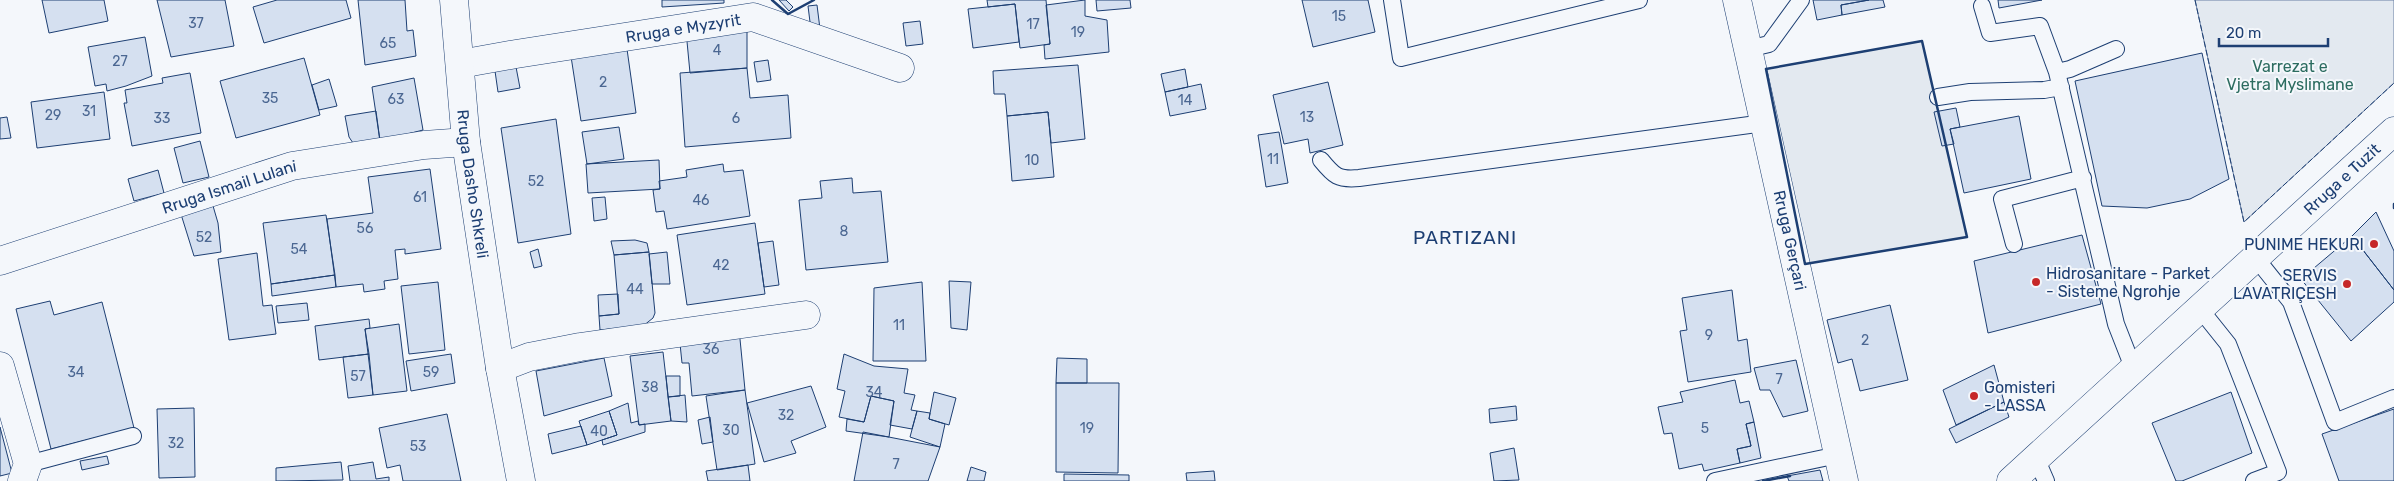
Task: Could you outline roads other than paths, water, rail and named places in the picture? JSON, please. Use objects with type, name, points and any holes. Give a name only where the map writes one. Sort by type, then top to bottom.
[{"type":"street","name":"Rruga Dasho Shkreli","points":[[454,0],[466,142],[500,368],[522,481]]},
{"type":"street","name":"Rruga Gerçari","points":[[1737,0],[1844,481]]},
{"type":"street","name":"Rruga e Myzyrit","points":[[460,64],[753,17],[900,68]]},
{"type":"street","name":"Rruga e Tuzit","points":[[2012,481],[2041,470],[2134,370],[2394,130]]},
{"type":"street","name":"Rruga Ismail Lulani","points":[[0,261],[292,166],[424,146],[466,142]]},
{"type":"street","points":[[500,368],[529,357],[580,347],[806,315]]},
{"type":"street","points":[[0,366],[25,473]]},
{"type":"lane","points":[[1392,0],[1401,58],[1639,0]]},
{"type":"lane","points":[[1748,49],[1769,44],[1801,0]]},
{"type":"lane","points":[[1982,6],[1990,33],[2040,26],[2059,80],[2116,324],[2134,370]]},
{"type":"lane","points":[[1938,97],[1970,92],[2044,90],[2059,80],[2070,69],[2116,49]]},
{"type":"lane","points":[[1321,160],[1334,175],[1346,179],[1359,178],[1764,123]]},
{"type":"lane","points":[[2014,244],[2002,199],[2083,178]]},
{"type":"lane","points":[[2255,258],[2291,302],[2335,422],[2394,398]]},
{"type":"lane","points":[[2200,309],[2228,344],[2280,476],[2254,481]]},
{"type":"lane","points":[[25,473],[133,436]]},
{"type":"lane","points":[[1715,481],[1838,454]]},
{"type":"place","name":"PUNIME HEKURI","points":[[2374,244]]},
{"type":"place","name":"Hidrosanitare - Parket - Sisteme Ngrohje","points":[[2036,282]]},
{"type":"place","name":"SERVIS LAVATRIÇESH","points":[[2347,284]]},
{"type":"place","name":"Gomisteri - LASSA","points":[[1974,396]]},
{"type":"district","name":"PARTIZANI","points":[[1465,237]]},
{"type":"park label","name":"Varrezat e Vjetra Myslimane","points":[[2290,75]]}]
